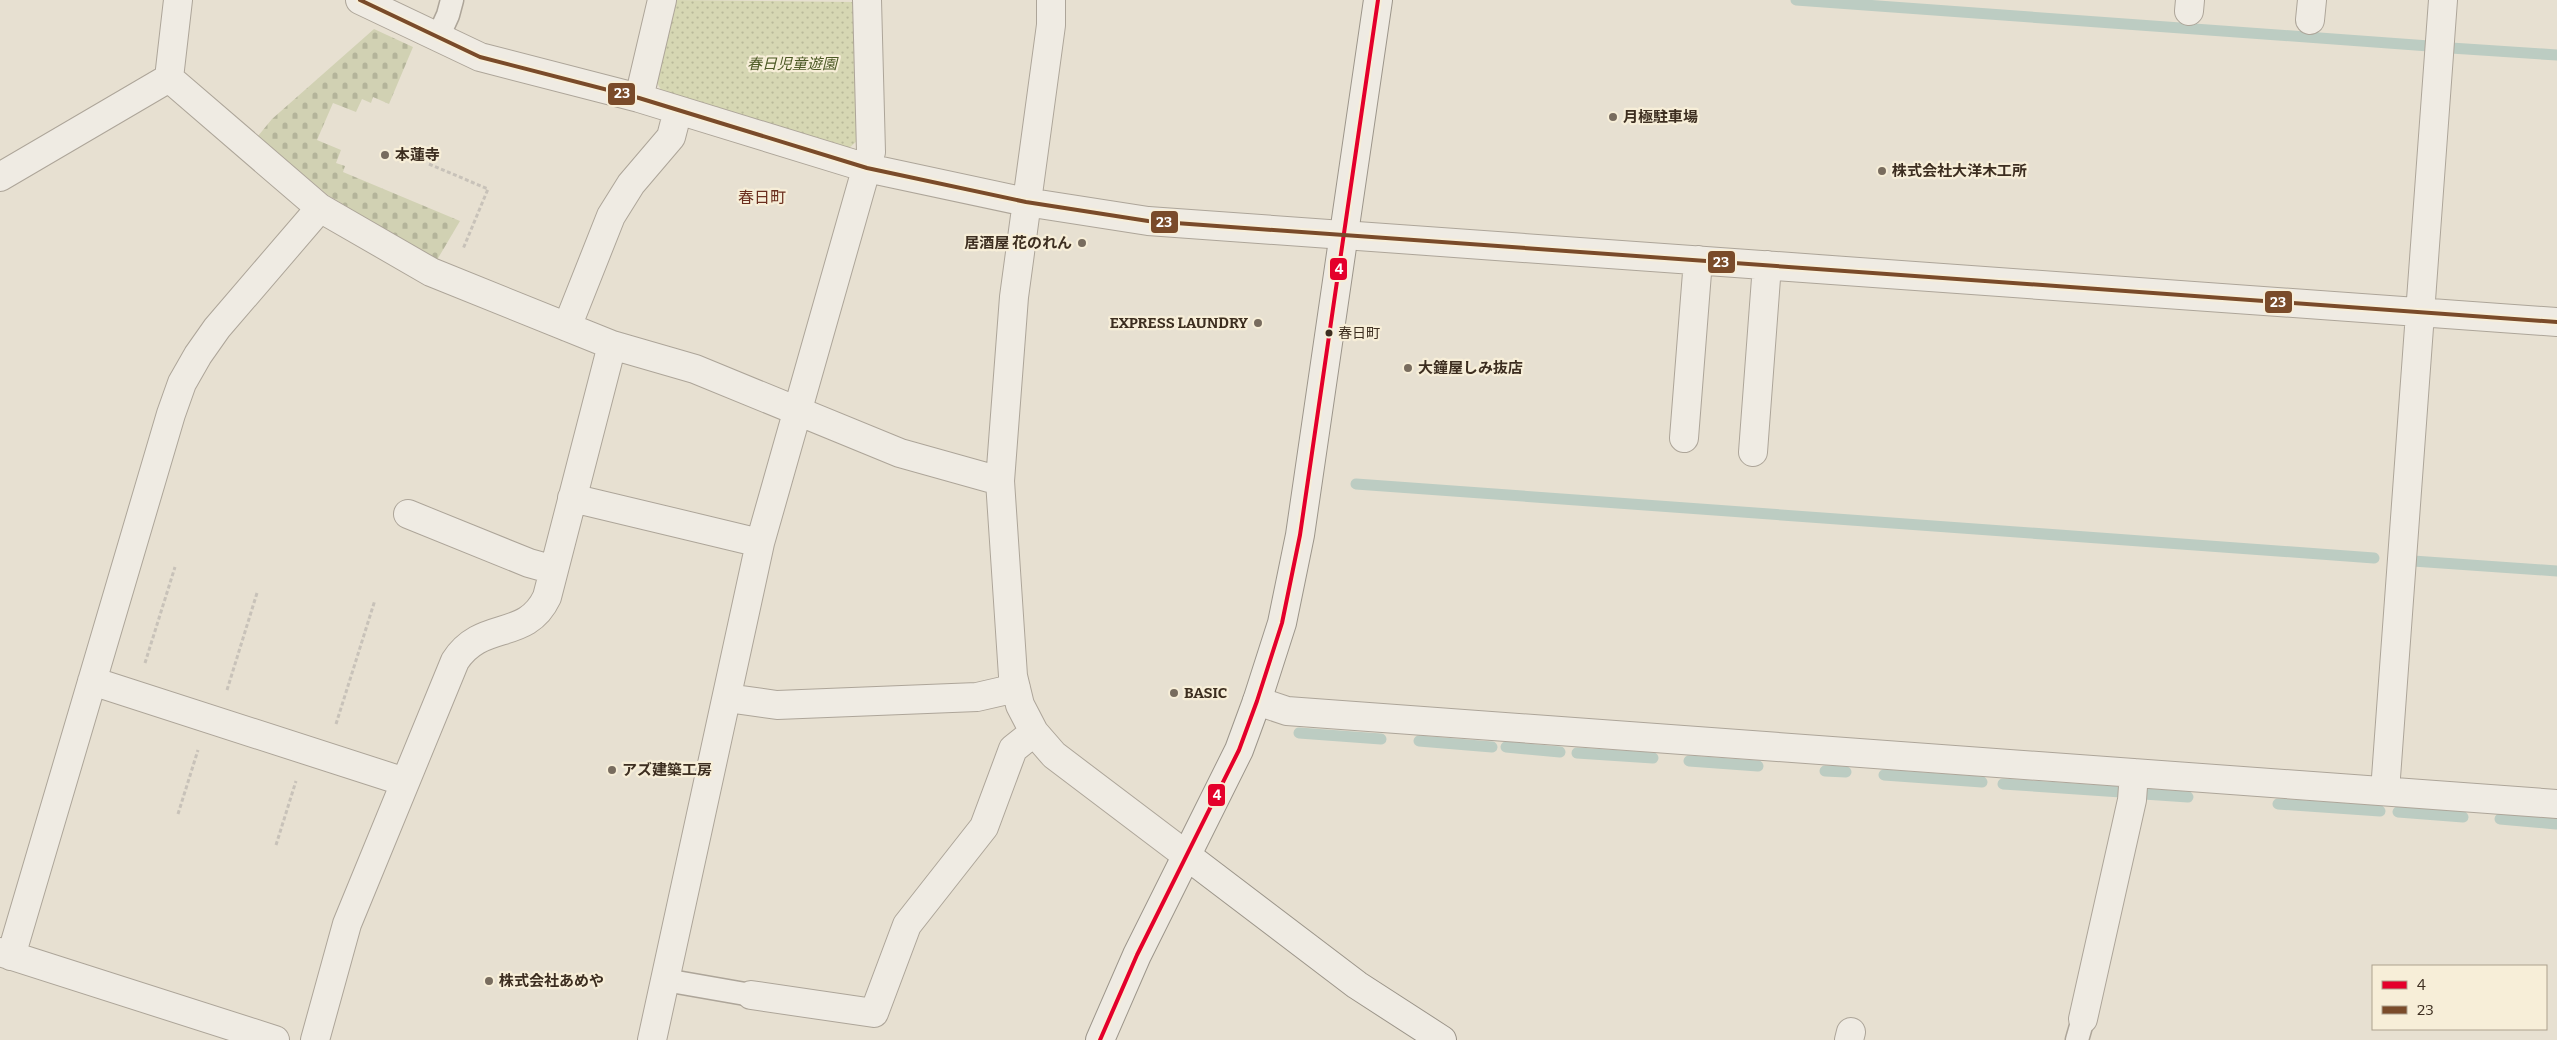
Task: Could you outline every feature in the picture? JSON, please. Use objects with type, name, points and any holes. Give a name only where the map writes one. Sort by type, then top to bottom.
[{"type":"street","points":[[169,78],[178,0]]},
{"type":"street","points":[[360,0],[480,57],[639,98],[867,168],[1026,202],[1148,221],[2557,322]]},
{"type":"street","points":[[639,98],[662,0]]},
{"type":"street","points":[[652,1040],[760,543],[871,152],[867,0]]},
{"type":"street","points":[[1051,0],[1051,25],[1014,297],[1000,481],[1012,676],[1020,706],[1034,732],[1054,755],[1357,985],[1442,1040]]},
{"type":"street","points":[[1100,1040],[1137,954],[1238,750],[1258,702],[1282,623],[1292,580],[1378,0]]},
{"type":"street","points":[[2385,791],[2443,0]]},
{"type":"street","points":[[0,177],[169,78]]},
{"type":"street","points":[[169,78],[320,208],[431,272],[612,346],[695,368],[900,453],[1000,481]]},
{"type":"street","points":[[567,327],[611,216],[631,184],[671,136],[678,110]]},
{"type":"street","points":[[275,1040],[6,954],[92,681],[171,414],[182,383],[198,354],[217,328],[320,208]]},
{"type":"street","points":[[1684,438],[1698,260]]},
{"type":"street","points":[[1753,452],[1767,265]]},
{"type":"street","points":[[316,1040],[347,924],[454,661],[461,652],[479,638],[522,624],[533,618],[547,597],[612,346]]},
{"type":"street","points":[[572,498],[760,543]]},
{"type":"street","points":[[408,514],[529,563],[554,570]]},
{"type":"street","points":[[92,681],[405,782]]},
{"type":"street","points":[[726,698],[778,705],[977,697],[1016,688]]},
{"type":"street","points":[[1258,702],[1287,712],[2557,804]]},
{"type":"street","points":[[751,995],[874,1013],[907,925],[984,827],[1013,748],[1034,732]]},
{"type":"street","points":[[2080,1029],[2132,800],[2134,773]]},
{"type":"lane","points":[[438,37],[452,0]]},
{"type":"lane","points":[[665,980],[751,995]]},
{"type":"path","points":[[429,164],[488,189],[450,280]]},
{"type":"path","points":[[135,695],[175,567]]},
{"type":"path","points":[[178,814],[257,593]]},
{"type":"path","points":[[276,845],[316,753],[376,600]]},
{"type":"green space","name":"春日児童遊園","points":[[673,0],[854,2],[857,141],[849,148],[661,90],[655,79]]},
{"type":"green space","points":[[374,29],[413,47],[389,104],[373,97],[371,103],[362,99],[356,112],[333,103],[317,140],[341,150],[336,163],[345,166],[343,172],[460,221],[437,260],[329,196],[258,136],[272,119]]},
{"type":"waterway","points":[[1796,0],[2429,46]]},
{"type":"waterway","points":[[2451,48],[2557,55]]},
{"type":"waterway","points":[[1356,484],[2374,558]]},
{"type":"waterway","points":[[2413,561],[2557,571]]},
{"type":"waterway","points":[[1299,733],[1381,739]]},
{"type":"waterway","points":[[1419,741],[1492,747]]},
{"type":"waterway","points":[[1506,747],[1560,752]]},
{"type":"waterway","points":[[1577,753],[1653,758]]},
{"type":"waterway","points":[[1689,761],[1758,766]]},
{"type":"waterway","points":[[1825,771],[1846,772]]},
{"type":"waterway","points":[[1884,775],[1982,782]]},
{"type":"waterway","points":[[2003,784],[2121,792]]},
{"type":"waterway","points":[[2144,794],[2188,797]]},
{"type":"waterway","points":[[2278,804],[2380,811]]},
{"type":"waterway","points":[[2398,812],[2463,817]]},
{"type":"waterway","points":[[2500,819],[2556,824]]},
{"type":"transit line","name":"23","points":[[360,0],[480,57],[639,98],[867,168],[1026,202],[1148,221],[2557,322]]},
{"type":"transit line","name":"4","points":[[1100,1040],[1137,955],[1239,750],[1282,623],[1300,535],[1378,0]]},
{"type":"place","name":"月極駐車場","points":[[1613,117]]},
{"type":"place","name":"本蓮寺","points":[[385,155]]},
{"type":"place","name":"株式会社大洋木工所","points":[[1882,171]]},
{"type":"place","name":"居酒屋 花のれん","points":[[1082,243]]},
{"type":"place","name":"EXPRESS LAUNDRY","points":[[1258,323]]},
{"type":"place","name":"春日町","points":[[1329,333]]},
{"type":"place","name":"大鐘屋しみ抜店","points":[[1408,368]]},
{"type":"place","name":"BASIC","points":[[1174,693]]},
{"type":"place","name":"アズ建築工房","points":[[612,770]]},
{"type":"place","name":"株式会社あめや","points":[[489,981]]},
{"type":"district","name":"春日町","points":[[762,197]]}]
